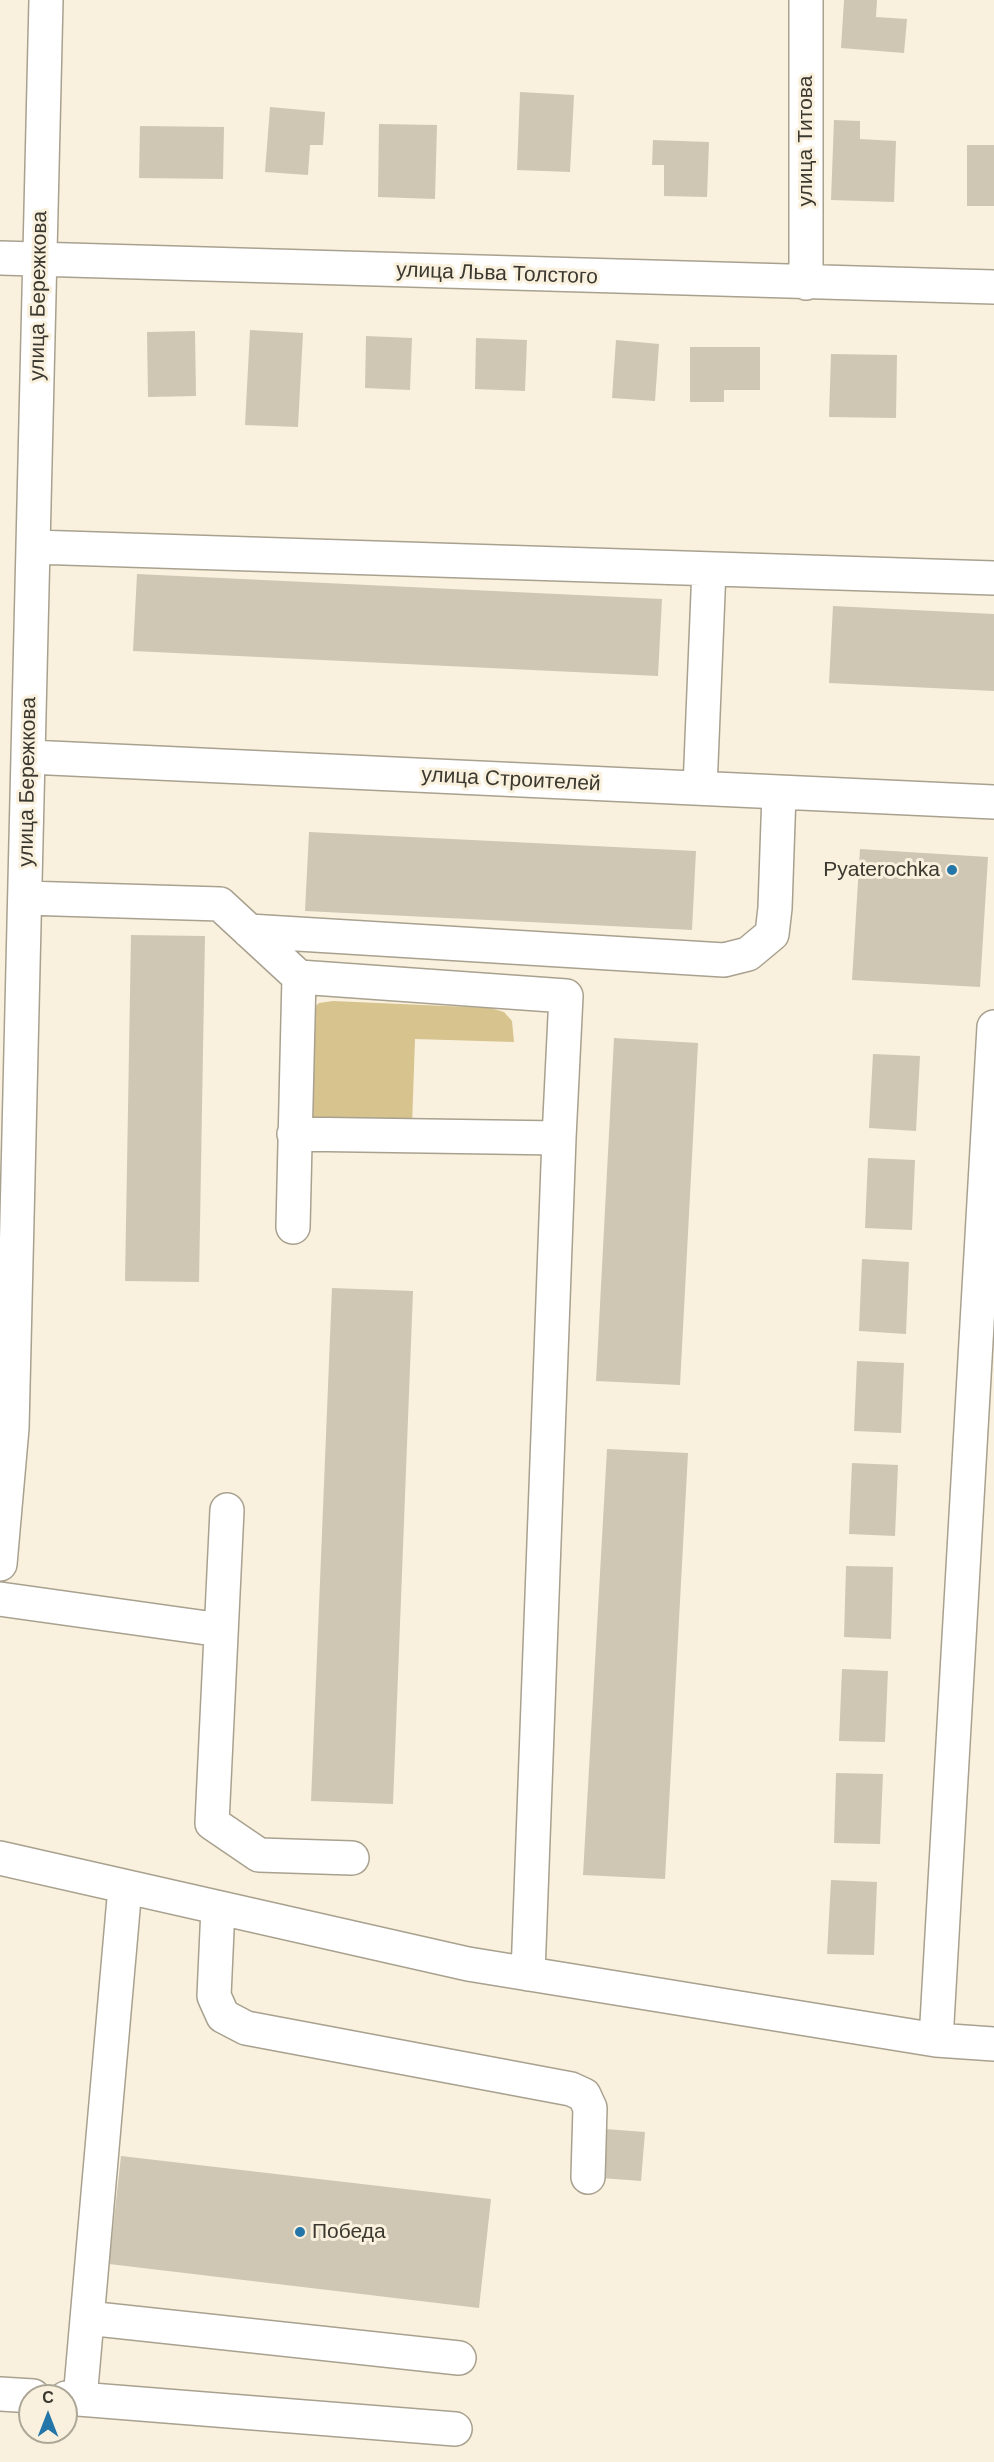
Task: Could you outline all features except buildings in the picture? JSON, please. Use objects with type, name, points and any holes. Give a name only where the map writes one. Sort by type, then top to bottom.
[{"type":"street","name":"улица Бережкова","points":[[0,1564],[12,1428],[9,1215],[12,973],[25,898],[46,0]]},
{"type":"street","name":"улица Титова","points":[[806,283],[807,0]]},
{"type":"street","name":"улица Льва Толстого","points":[[0,258],[40,261],[994,287]]},
{"type":"street","points":[[33,547],[994,578]]},
{"type":"street","points":[[700,788],[710,569]]},
{"type":"street","name":"улица Строителей","points":[[28,757],[994,802]]},
{"type":"street","points":[[249,931],[724,960],[748,954],[772,934],[779,793]]},
{"type":"street","points":[[25,898],[219,904],[299,977],[566,996]]},
{"type":"street","points":[[528,1974],[567,950]]},
{"type":"street","points":[[293,1227],[299,977]]},
{"type":"street","points":[[936,2040],[994,1027]]},
{"type":"street","points":[[294,1134],[559,1138]]},
{"type":"street","points":[[227,1510],[212,1823],[259,1855],[352,1858]]},
{"type":"street","points":[[0,1599],[221,1630]]},
{"type":"street","points":[[0,1858],[468,1964],[936,2040],[994,2044]]},
{"type":"street","points":[[76,2384],[87,2318],[125,1887]]},
{"type":"street","points":[[218,1908],[214,1996],[223,2016],[246,2028],[571,2089],[584,2095],[590,2109],[588,2177]]},
{"type":"street","points":[[87,2318],[459,2358]]},
{"type":"street","points":[[0,2394],[18,2395]]},
{"type":"street","points":[[78,2399],[455,2429]]},
{"type":"shaded area","points":[[333,1001],[490,1008],[504,1012],[512,1021],[514,1042],[415,1039],[412,1125],[329,1126],[308,1116],[311,1010],[319,1003]]},
{"type":"place","name":"Pyaterochka","points":[[952,870]]},
{"type":"place","name":"Победа","points":[[300,2232]]}]
